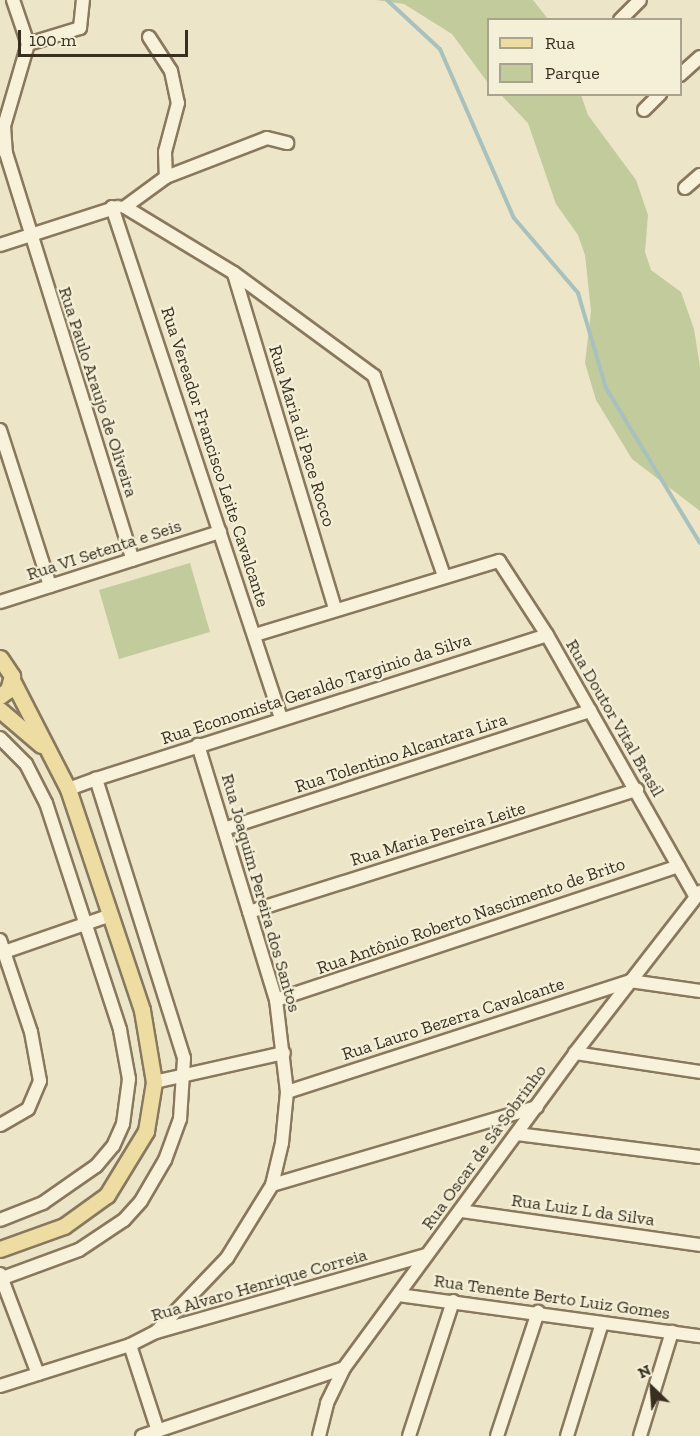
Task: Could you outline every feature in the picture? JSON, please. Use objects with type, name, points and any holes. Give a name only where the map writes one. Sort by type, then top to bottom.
[{"type":"main road","points":[[0,658],[10,668],[12,680],[68,789],[142,1010],[154,1082],[146,1131],[107,1195],[64,1226],[0,1249]]},
{"type":"main road","points":[[0,696],[12,680]]},
{"type":"main road","points":[[0,710],[48,751]]},
{"type":"street","points":[[13,0],[28,44],[80,28],[83,0]]},
{"type":"street","points":[[622,18],[640,0]]},
{"type":"street","points":[[149,37],[171,71],[178,103],[165,152],[166,177]]},
{"type":"street","name":"Rua Paulo Araujo de Oliveira","points":[[28,44],[6,110],[3,139],[29,235],[133,560]]},
{"type":"street","points":[[682,74],[700,57]]},
{"type":"street","points":[[644,110],[658,96]]},
{"type":"street","points":[[125,207],[166,177],[267,138],[287,143]]},
{"type":"street","points":[[685,188],[700,175]]},
{"type":"street","points":[[0,245],[112,207],[125,207],[234,273],[374,376],[444,576],[255,634]]},
{"type":"street","name":"Rua Vereador Francisco Leite Cavalcante","points":[[112,207],[281,718]]},
{"type":"street","name":"Rua Maria di Pace Rocco","points":[[234,273],[335,609]]},
{"type":"street","points":[[0,430],[50,586]]},
{"type":"street","name":"Rua VI Setenta e Seis","points":[[0,602],[220,532]]},
{"type":"street","name":"Rua Doutor Vital Brasil","points":[[444,576],[499,561],[547,635],[638,790],[678,866],[697,894]]},
{"type":"street","name":"Rua Economista Geraldo Targinio da Silva","points":[[68,789],[281,718],[547,635]]},
{"type":"street","name":"Rua Tolentino Alcantara Lira","points":[[224,830],[590,711]]},
{"type":"street","points":[[0,738],[26,764],[46,803],[120,1030],[129,1079],[123,1124],[113,1146],[77,1183],[43,1203],[0,1220]]},
{"type":"street","name":"Rua Joaquim Pereira dos Santos","points":[[156,1332],[226,1258],[272,1185],[282,1143],[287,1092],[276,1000],[198,745]]},
{"type":"street","points":[[38,1374],[1,1277],[87,1246],[124,1220],[141,1201],[169,1150],[180,1119],[184,1058],[96,778]]},
{"type":"street","name":"Rua Maria Pereira Leite","points":[[249,912],[638,790]]},
{"type":"street","name":"Rua Antônio Roberto Nascimento de Brito","points":[[276,1000],[678,866]]},
{"type":"street","name":"Rua Oscar de Sá Sobrinho","points":[[318,1436],[327,1403],[344,1368],[575,1053],[697,894]]},
{"type":"street","points":[[0,1125],[28,1110],[39,1081],[31,1032],[2,946],[111,915]]},
{"type":"street","points":[[630,981],[700,990]]},
{"type":"street","name":"Rua Lauro Bezerra Cavalcante","points":[[287,1092],[630,981]]},
{"type":"street","points":[[154,1082],[284,1053]]},
{"type":"street","points":[[575,1053],[700,1072]]},
{"type":"street","points":[[272,1185],[537,1107]]},
{"type":"street","points":[[517,1134],[700,1156]]},
{"type":"street","name":"Rua Luiz L da Silva","points":[[461,1211],[700,1245]]},
{"type":"street","name":"Rua Alvaro Henrique Correia","points":[[0,1386],[130,1345],[156,1332],[426,1255]]},
{"type":"street","name":"Rua Tenente Berto Luiz Gomes","points":[[399,1295],[538,1312],[700,1336]]},
{"type":"street","points":[[409,1436],[453,1301]]},
{"type":"street","points":[[497,1436],[538,1312]]},
{"type":"street","points":[[567,1436],[602,1323]]},
{"type":"street","points":[[640,1436],[672,1332]]},
{"type":"street","points":[[130,1345],[158,1431]]},
{"type":"street","points":[[142,1436],[344,1368]]},
{"type":"green space","points":[[376,0],[533,0],[547,18],[487,18],[487,82],[452,34],[404,4]]},
{"type":"green space","points":[[502,96],[581,96],[588,115],[636,180],[648,215],[645,252],[651,270],[681,292],[694,329],[700,367],[700,511],[632,459],[596,400],[585,363],[591,311],[585,255],[578,235],[556,204],[528,123]]},
{"type":"green space","points":[[190,563],[210,632],[119,659],[99,590]]},
{"type":"waterway","points":[[387,0],[440,49],[514,218],[578,293],[606,388],[700,543]]}]
